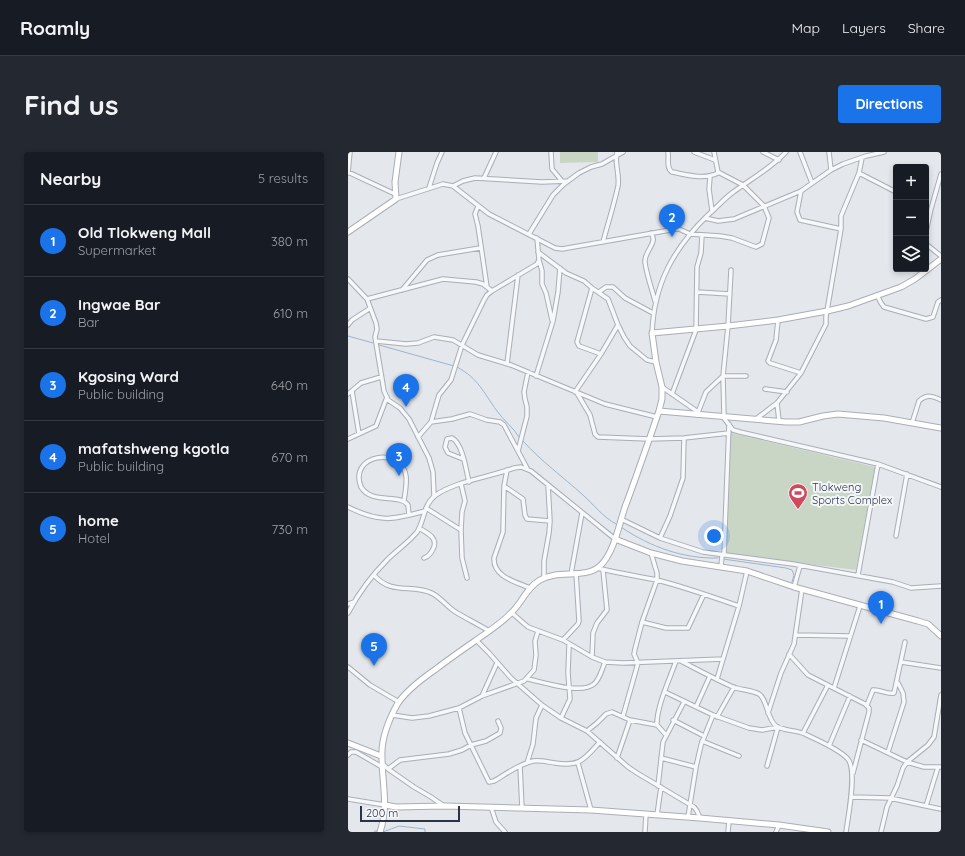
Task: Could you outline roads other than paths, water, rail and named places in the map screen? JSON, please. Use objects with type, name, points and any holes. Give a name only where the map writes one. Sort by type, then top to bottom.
[{"type":"street","points":[[350,152],[348,172],[395,196]]},
{"type":"street","points":[[395,196],[399,152]]},
{"type":"street","points":[[429,188],[442,152]]},
{"type":"street","points":[[484,178],[496,152]]},
{"type":"street","points":[[551,152],[552,169],[562,181]]},
{"type":"street","points":[[529,234],[553,195],[568,181],[579,173],[591,167],[602,164],[616,154],[623,152]]},
{"type":"street","points":[[668,152],[668,166],[672,172],[703,177],[710,177],[718,173]]},
{"type":"street","points":[[694,152],[715,160]]},
{"type":"street","points":[[348,232],[395,196],[443,184],[452,186],[477,210],[489,214],[559,249],[653,235],[680,229],[690,234],[732,238],[759,247],[762,244],[768,214],[764,206],[743,185],[718,173],[716,169],[714,152]]},
{"type":"street","points":[[763,152],[778,160]]},
{"type":"street","points":[[380,832],[385,805],[381,756],[384,735],[399,702],[427,675],[490,631],[512,613],[530,588],[544,578],[555,574],[586,573],[597,568],[605,560],[615,539],[660,411],[662,387],[656,362],[652,333],[653,313],[661,281],[671,260],[690,234],[705,218],[730,194],[763,173],[786,152]]},
{"type":"street","points":[[800,152],[812,183]]},
{"type":"street","points":[[829,152],[831,170]]},
{"type":"street","points":[[705,218],[718,221],[728,220],[801,191],[831,170],[865,155],[884,152]]},
{"type":"street","points":[[603,242],[618,186],[619,176],[616,154]]},
{"type":"street","points":[[756,419],[777,403],[801,373],[826,324],[842,216],[865,155]]},
{"type":"street","points":[[859,173],[893,190]]},
{"type":"street","points":[[929,218],[941,174]]},
{"type":"street","points":[[710,177],[709,189],[712,211]]},
{"type":"street","points":[[452,186],[469,179],[484,178],[525,181],[568,181]]},
{"type":"street","points":[[801,191],[797,212],[800,220],[841,229]]},
{"type":"street","points":[[477,210],[480,248],[487,287]]},
{"type":"street","points":[[653,235],[653,243],[645,261],[656,302]]},
{"type":"street","points":[[672,394],[696,330],[697,266],[701,253],[702,235]]},
{"type":"street","points":[[537,238],[539,260],[542,271],[542,284],[546,293],[552,321]]},
{"type":"street","points":[[652,333],[696,330],[778,320],[827,311],[878,298],[909,283],[941,257],[929,247]]},
{"type":"street","points":[[401,290],[427,260],[438,255],[480,248]]},
{"type":"street","points":[[538,252],[569,275],[584,281],[592,288],[602,290],[611,287],[614,288],[625,298],[653,313]]},
{"type":"street","points":[[418,437],[430,422],[439,395],[451,380],[462,345],[487,295],[536,265],[539,260]]},
{"type":"street","points":[[536,376],[552,321],[558,292],[560,268]]},
{"type":"street","points":[[731,270],[728,326],[723,376],[723,416],[733,430],[878,464],[941,487]]},
{"type":"street","points":[[507,364],[518,275]]},
{"type":"street","points":[[348,279],[367,299],[377,329],[374,337],[376,341],[384,391],[387,397],[406,415],[432,464],[434,496]]},
{"type":"street","points":[[367,299],[443,279],[476,282],[483,284],[492,291]]},
{"type":"street","points":[[592,288],[577,342],[579,346],[601,354]]},
{"type":"street","points":[[602,290],[610,301],[618,325],[630,346],[647,360],[656,362]]},
{"type":"street","points":[[697,292],[730,294]]},
{"type":"street","points":[[878,298],[884,306],[928,319],[933,317],[938,302],[941,300]]},
{"type":"street","points":[[348,325],[352,320],[369,308]]},
{"type":"street","points":[[778,320],[776,340],[768,361],[801,373]]},
{"type":"street","points":[[576,393],[618,325]]},
{"type":"street","points":[[376,341],[412,344],[429,338],[452,340],[478,354],[528,372],[605,404],[657,417]]},
{"type":"street","points":[[518,451],[527,416],[524,392],[528,372]]},
{"type":"street","points":[[697,413],[706,392],[723,376],[746,376]]},
{"type":"street","points":[[359,434],[350,392],[361,383],[381,377]]},
{"type":"street","points":[[662,387],[697,413]]},
{"type":"street","points":[[765,389],[787,392]]},
{"type":"street","points":[[576,393],[592,420],[596,436],[602,438],[649,440],[729,433]]},
{"type":"street","points":[[912,423],[919,401],[922,398],[932,396],[941,400]]},
{"type":"street","points":[[348,439],[376,426],[387,397]]},
{"type":"street","points":[[777,403],[779,422]]},
{"type":"street","points":[[660,411],[697,413],[779,422],[799,422],[838,414],[884,418],[941,428]]},
{"type":"street","points":[[430,422],[452,419],[470,414],[487,420],[500,422],[504,425],[526,468],[615,539],[682,561],[747,571],[794,587],[928,624],[941,636]]},
{"type":"street","points":[[721,567],[723,555],[729,424]]},
{"type":"street","points":[[463,459],[448,453],[445,447],[447,439],[452,438],[458,442],[463,459],[469,482]]},
{"type":"street","points":[[660,538],[670,516],[683,478],[684,438]]},
{"type":"street","points":[[404,501],[406,476],[399,464],[390,458],[374,457],[363,462],[360,467],[358,477],[362,489],[367,494],[379,498],[404,501],[408,505],[410,515]]},
{"type":"street","points":[[858,575],[878,464]]},
{"type":"street","points":[[348,613],[354,602],[387,559],[419,528],[425,509],[434,496],[443,490],[506,470],[518,467],[526,468]]},
{"type":"street","points":[[506,470],[504,486],[503,532],[494,562],[496,569],[502,576],[508,580],[530,588]]},
{"type":"street","points":[[896,536],[907,474]]},
{"type":"street","points":[[461,484],[465,501],[462,512],[461,530],[462,558],[467,578]]},
{"type":"street","points":[[544,578],[544,561],[550,521],[548,485]]},
{"type":"street","points":[[504,486],[523,499],[527,519],[550,521]]},
{"type":"street","points":[[348,507],[367,515],[384,519],[394,519],[425,509]]},
{"type":"street","points":[[425,509],[461,530]]},
{"type":"street","points":[[563,640],[579,621],[574,574],[582,513]]},
{"type":"street","points":[[621,519],[660,538],[703,552],[858,575],[893,582],[911,588],[941,586]]},
{"type":"street","points":[[419,528],[432,536],[435,541],[431,553],[424,558]]},
{"type":"street","points":[[623,716],[638,663],[634,654],[642,622],[657,580],[657,573],[651,552]]},
{"type":"street","points":[[794,587],[800,566]]},
{"type":"street","points":[[597,568],[657,580],[739,606]]},
{"type":"street","points":[[592,657],[594,633],[597,624],[607,610],[603,570]]},
{"type":"street","points":[[717,679],[739,606],[747,571]]},
{"type":"street","points":[[374,575],[381,582],[392,587],[431,592],[454,611],[490,631]]},
{"type":"street","points":[[768,713],[781,673],[792,649],[796,635],[802,589]]},
{"type":"street","points":[[642,622],[666,628],[688,628],[704,594]]},
{"type":"street","points":[[348,604],[354,602]]},
{"type":"street","points":[[834,688],[860,606]]},
{"type":"street","points":[[512,613],[528,627],[563,640],[592,657],[605,662],[638,663],[723,659]]},
{"type":"street","points":[[528,679],[535,666],[535,641],[538,630]]},
{"type":"street","points":[[796,635],[850,636]]},
{"type":"street","points":[[476,640],[510,678],[542,705],[561,718],[587,731],[637,774],[690,804],[698,811],[700,818]]},
{"type":"street","points":[[852,774],[869,712],[867,705],[872,690],[875,689],[893,694],[905,642]]},
{"type":"street","points":[[561,718],[570,699],[568,688],[569,644]]},
{"type":"street","points":[[789,654],[808,675],[867,705]]},
{"type":"street","points":[[657,725],[658,714],[676,661]]},
{"type":"street","points":[[681,661],[734,687],[760,695],[771,720],[778,727]]},
{"type":"street","points":[[392,715],[412,718],[429,716],[460,708],[482,696],[528,679],[568,688],[590,687],[598,680],[605,662]]},
{"type":"street","points":[[901,662],[941,668]]},
{"type":"street","points":[[482,696],[497,663]]},
{"type":"street","points":[[348,667],[370,685],[399,702]]},
{"type":"street","points":[[696,707],[710,676]]},
{"type":"street","points":[[888,752],[904,702],[903,693],[897,682]]},
{"type":"street","points":[[803,733],[828,685]]},
{"type":"street","points":[[688,817],[702,741],[715,716],[734,687]]},
{"type":"street","points":[[665,692],[715,716],[755,729],[762,730],[778,727],[803,733],[829,746],[847,758],[851,765],[852,774],[851,797],[846,832]]},
{"type":"street","points":[[881,832],[890,798],[897,786],[903,768],[907,762],[928,745],[934,737],[941,694]]},
{"type":"street","points":[[829,746],[850,696]]},
{"type":"street","points":[[656,815],[660,786],[663,742],[673,720],[684,702]]},
{"type":"street","points":[[527,763],[534,744],[536,718],[542,705]]},
{"type":"street","points":[[460,708],[465,733],[490,782],[520,766],[535,761],[570,764],[578,763],[600,742]]},
{"type":"street","points":[[587,731],[608,713],[612,712],[630,720],[657,725],[666,735]]},
{"type":"street","points":[[617,758],[630,720]]},
{"type":"street","points":[[673,720],[704,736]]},
{"type":"street","points":[[388,769],[400,760],[444,755],[486,741],[500,733],[501,728],[498,721]]},
{"type":"street","points":[[767,766],[778,727]]},
{"type":"street","points":[[861,740],[907,762],[924,767],[939,767],[926,806]]},
{"type":"street","points":[[702,741],[739,756]]},
{"type":"street","points":[[348,743],[381,756]]},
{"type":"street","points":[[371,752],[383,744]]},
{"type":"street","points":[[348,755],[351,752],[356,752],[382,765],[444,806]]},
{"type":"street","points":[[661,758],[696,767]]},
{"type":"street","points":[[578,763],[591,810]]},
{"type":"street","points":[[520,766],[522,808]]},
{"type":"street","points":[[851,797],[890,798],[941,809]]},
{"type":"street","points":[[348,799],[396,807],[444,806],[591,810],[779,825],[828,832]]},
{"type":"street","points":[[491,808],[496,822],[505,832]]},
{"type":"street","points":[[645,832],[646,814]]},
{"type":"street","points":[[728,832],[729,821]]},
{"type":"street","points":[[776,832],[779,825]]},
{"type":"waterway","points":[[348,336],[373,343]]},
{"type":"waterway","points":[[379,345],[454,366]]},
{"type":"waterway","points":[[457,367],[476,381],[499,414],[519,437]]},
{"type":"waterway","points":[[523,441],[616,524]]},
{"type":"waterway","points":[[621,527],[655,546],[680,554],[705,558],[718,558]]},
{"type":"waterway","points":[[723,559],[786,568],[792,570],[794,575],[792,582]]},
{"type":"waterway","points":[[383,832],[399,826],[425,829],[425,832]]},
{"type":"place","name":"Ingwae Bar","points":[[672,237]]},
{"type":"place","name":"mafatshweng kgotla","points":[[406,407]]},
{"type":"place","name":"Kgosing Ward","points":[[399,476]]},
{"type":"place","name":"Tlokweng Sports Complex","points":[[798,510]]},
{"type":"place","name":"Old Tlokweng Mall","points":[[881,624]]},
{"type":"place","name":"home","points":[[374,666]]}]
